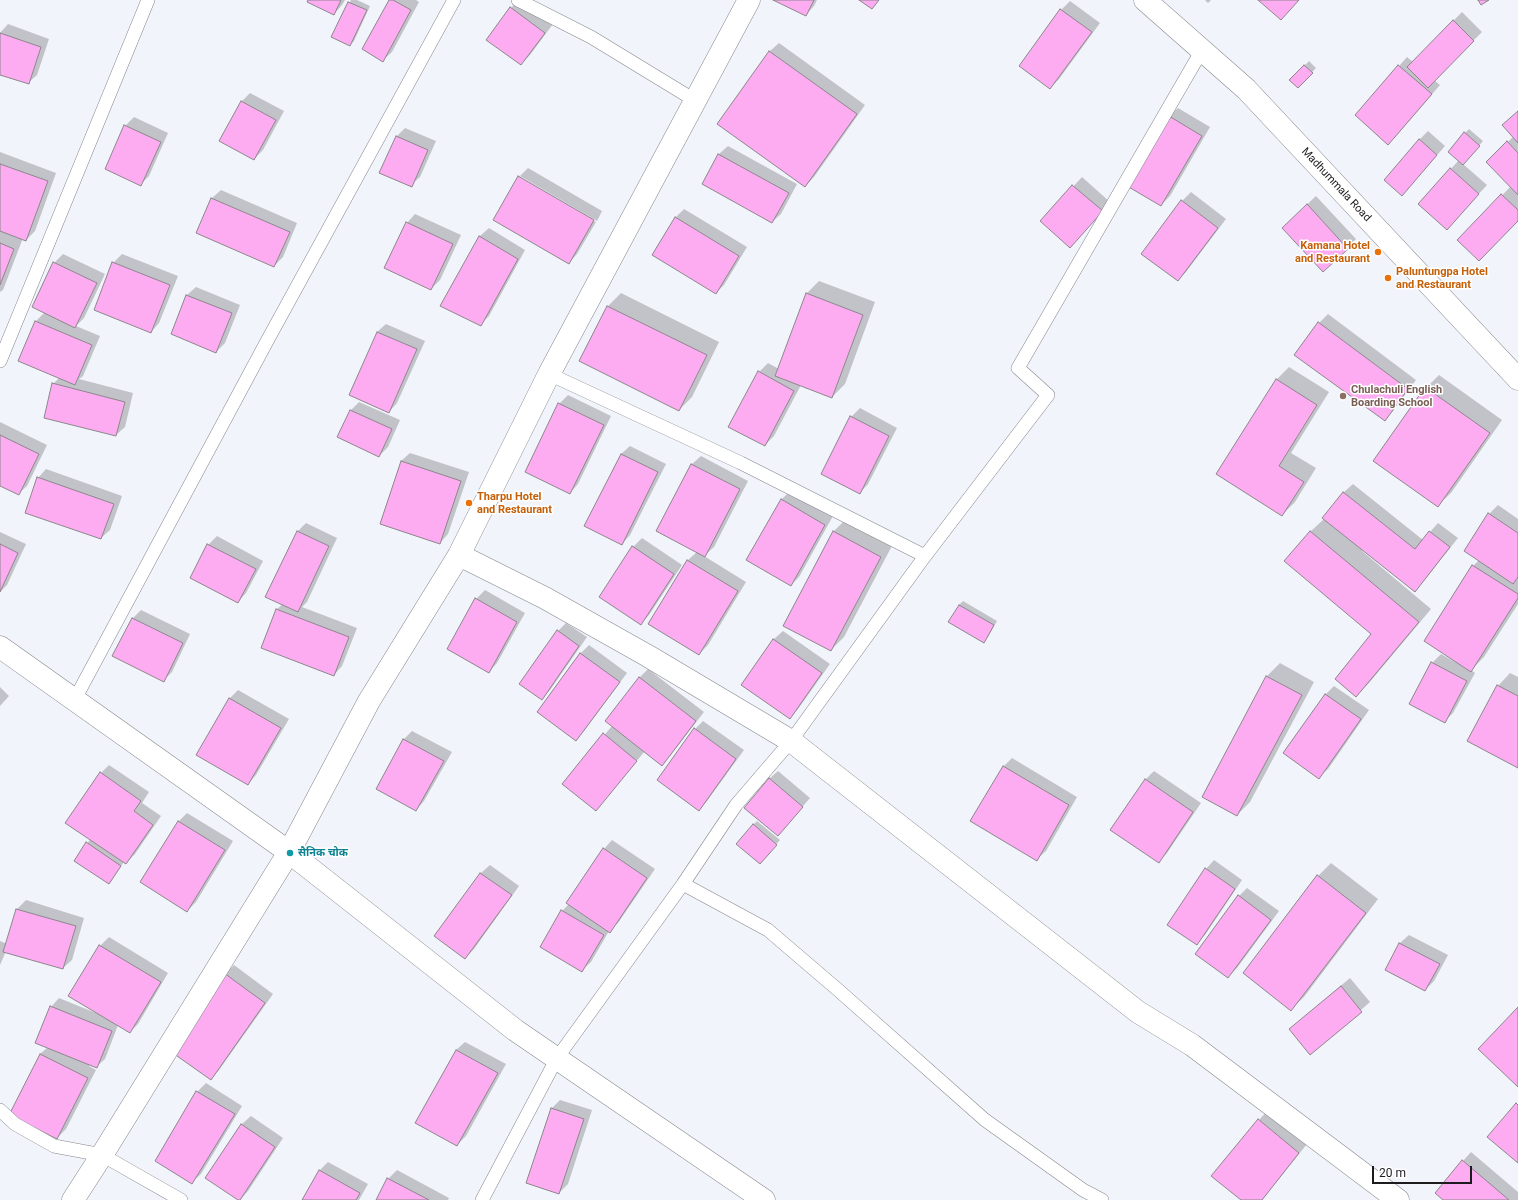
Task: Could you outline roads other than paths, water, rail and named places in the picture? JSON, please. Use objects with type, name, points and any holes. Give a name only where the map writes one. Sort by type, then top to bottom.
[{"type":"street","points":[[73,1200],[288,852],[369,701],[459,555],[549,374],[749,0]]},
{"type":"street","name":"Madhummala Road","points":[[1145,0],[1246,89],[1518,379]]},
{"type":"street","points":[[459,555],[545,598],[648,656],[791,741],[1138,1012],[1192,1045],[1398,1200]]},
{"type":"street","points":[[0,647],[288,852],[515,1030],[764,1200]]},
{"type":"lane","points":[[0,361],[148,0]]},
{"type":"lane","points":[[75,699],[266,343],[454,0]]},
{"type":"lane","points":[[518,0],[590,37],[696,101]]},
{"type":"lane","points":[[482,1200],[557,1058],[683,884],[736,806],[791,741],[925,556],[1048,395],[1018,368],[1202,50]]},
{"type":"lane","points":[[549,374],[741,463],[925,556]]},
{"type":"lane","points":[[683,884],[768,930],[985,1120],[1083,1190],[1102,1200]]},
{"type":"lane","points":[[0,1110],[15,1124],[54,1146],[102,1155],[181,1200]]},
{"type":"place","name":"Kamana Hotel and Restaurant","points":[[1378,252]]},
{"type":"place","name":"Paluntungpa Hotel and Restaurant","points":[[1388,278]]},
{"type":"place","name":"Chulachuli English Boarding School","points":[[1343,396]]},
{"type":"place","name":"Tharpu Hotel and Restaurant","points":[[469,503]]},
{"type":"place","name":"सैनिक चोक","points":[[290,853]]}]
